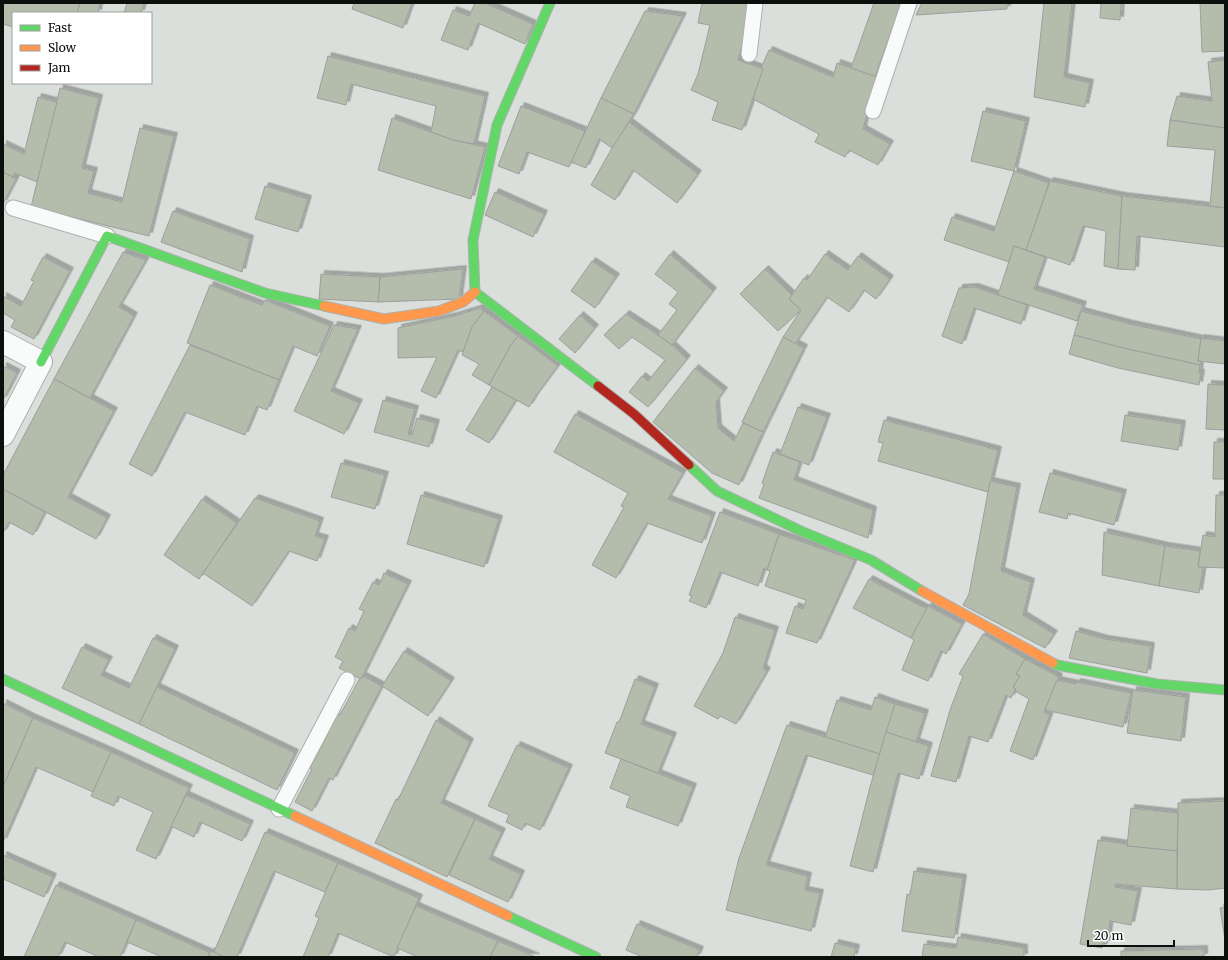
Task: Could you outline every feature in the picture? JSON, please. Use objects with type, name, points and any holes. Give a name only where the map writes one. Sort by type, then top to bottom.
[{"type":"street","points":[[475,292],[473,240],[497,125],[550,3]]},
{"type":"street","points":[[3,435],[106,236],[266,292],[384,319],[439,311],[463,302],[475,292]]},
{"type":"street","points":[[475,292],[634,414],[717,491],[801,531],[871,560],[940,601],[1057,665],[1157,684],[1225,690]]},
{"type":"street","points":[[3,342],[41,362]]},
{"type":"street","points":[[3,679],[596,957]]},
{"type":"lane","points":[[750,54],[755,3]]},
{"type":"lane","points":[[872,111],[909,3]]},
{"type":"lane","points":[[13,208],[106,236]]},
{"type":"lane","points":[[279,809],[347,680]]},
{"type":"building","points":[[3,3],[80,3],[77,12],[12,12],[12,27],[3,24]]},
{"type":"building","points":[[80,3],[100,3],[98,12],[77,12]]},
{"type":"building","points":[[127,3],[144,3],[141,12],[124,12]]},
{"type":"building","points":[[354,3],[412,3],[403,28],[352,9]]},
{"type":"building","points":[[475,3],[485,3],[533,24],[525,44],[478,23],[468,50],[441,40],[453,10],[469,16]]},
{"type":"building","points":[[702,3],[749,3],[746,32],[738,60],[763,69],[742,130],[712,120],[718,102],[691,90],[698,74],[710,25],[698,23]]},
{"type":"building","points":[[874,3],[901,3],[875,77],[851,68]]},
{"type":"building","points":[[922,3],[1007,3],[1007,9],[916,15]]},
{"type":"building","points":[[1044,3],[1072,3],[1064,77],[1090,83],[1085,107],[1034,97]]},
{"type":"building","points":[[1101,3],[1121,3],[1120,20],[1100,18]]},
{"type":"building","points":[[1200,3],[1225,3],[1225,51],[1202,52]]},
{"type":"building","points":[[645,11],[683,16],[634,114],[601,98]]},
{"type":"building","points":[[769,50],[833,77],[837,63],[877,77],[863,129],[890,144],[878,165],[849,150],[845,157],[815,142],[819,134],[753,99],[763,69],[761,68]]},
{"type":"building","points":[[328,56],[485,96],[474,144],[453,140],[431,132],[436,106],[351,84],[346,105],[317,98]]},
{"type":"building","points":[[1225,60],[1225,128],[1170,120],[1177,96],[1212,101],[1208,62]]},
{"type":"building","points":[[60,88],[99,98],[82,168],[94,171],[88,193],[122,202],[140,128],[174,136],[149,236],[31,207]]},
{"type":"building","points":[[38,97],[57,102],[37,182],[15,173],[13,177],[3,172],[3,144],[24,154]]},
{"type":"building","points":[[601,98],[634,114],[612,148],[599,139],[586,168],[571,162]]},
{"type":"building","points":[[521,106],[585,131],[569,167],[527,152],[519,174],[498,166]]},
{"type":"building","points":[[983,111],[1026,121],[1014,171],[971,161]]},
{"type":"building","points":[[392,118],[453,140],[485,147],[471,199],[378,170]]},
{"type":"building","points":[[1170,120],[1225,128],[1225,208],[1210,206],[1215,150],[1167,146]]},
{"type":"building","points":[[629,122],[698,174],[677,203],[633,170],[615,200],[591,185]]},
{"type":"building","points":[[1014,171],[1049,183],[1026,250],[1014,246],[1009,262],[944,240],[952,217],[994,231]]},
{"type":"building","points":[[3,172],[16,179],[3,204]]},
{"type":"building","points":[[1050,181],[1122,196],[1118,269],[1104,266],[1106,231],[1083,226],[1070,265],[1026,250]]},
{"type":"building","points":[[265,186],[308,199],[298,232],[255,219]]},
{"type":"building","points":[[495,192],[544,214],[533,237],[485,215]]},
{"type":"building","points":[[1122,196],[1225,208],[1225,247],[1137,236],[1135,270],[1118,269]]},
{"type":"building","points":[[173,211],[250,239],[242,272],[161,242]]},
{"type":"building","points":[[1014,246],[1045,257],[1034,289],[1083,305],[1077,321],[998,295]]},
{"type":"building","points":[[123,252],[146,260],[119,307],[134,316],[90,398],[54,379]]},
{"type":"building","points":[[670,254],[713,291],[672,345],[658,335],[677,310],[669,304],[678,292],[655,274]]},
{"type":"building","points":[[825,254],[848,270],[858,256],[890,279],[876,299],[864,290],[849,312],[827,297],[795,344],[783,337],[801,310],[789,299],[804,278],[807,280]]},
{"type":"building","points":[[43,257],[70,271],[34,339],[11,327],[15,320],[3,313],[3,296],[21,306],[34,281],[31,280]]},
{"type":"building","points":[[592,261],[616,277],[595,308],[571,291]]},
{"type":"building","points":[[463,269],[459,299],[378,302],[380,277]]},
{"type":"building","points":[[765,269],[792,295],[789,299],[801,310],[778,331],[740,294]]},
{"type":"building","points":[[321,274],[380,277],[378,302],[319,299]]},
{"type":"building","points":[[210,285],[262,305],[265,300],[330,326],[317,356],[293,346],[279,380],[187,343]]},
{"type":"building","points":[[975,287],[1027,305],[1021,324],[974,308],[962,344],[942,336],[959,288]]},
{"type":"building","points":[[480,308],[484,311],[472,327],[463,352],[458,350],[436,398],[421,391],[437,357],[398,358],[398,328],[454,316]]},
{"type":"building","points":[[484,311],[518,336],[511,345],[489,385],[472,375],[479,364],[462,355],[472,327]]},
{"type":"building","points":[[1081,311],[1130,324],[1201,339],[1198,361],[1201,361],[1200,365],[1123,348],[1074,335]]},
{"type":"building","points":[[626,314],[672,345],[687,359],[648,407],[629,392],[642,376],[648,381],[665,360],[632,337],[619,349],[604,335]]},
{"type":"building","points":[[580,315],[595,328],[575,353],[559,339]]},
{"type":"building","points":[[334,325],[358,329],[331,391],[359,403],[344,434],[294,411]]},
{"type":"building","points":[[1074,335],[1123,348],[1200,365],[1199,373],[1201,373],[1199,385],[1118,368],[1069,354]]},
{"type":"building","points":[[518,336],[558,366],[529,407],[489,385],[511,345]]},
{"type":"building","points":[[783,337],[804,348],[763,432],[742,422]]},
{"type":"building","points":[[1201,338],[1225,341],[1225,364],[1198,361]]},
{"type":"building","points":[[190,345],[279,380],[267,410],[257,406],[245,435],[185,412],[152,476],[129,464]]},
{"type":"building","points":[[3,366],[17,373],[3,400]]},
{"type":"building","points":[[695,368],[724,391],[716,402],[718,428],[734,441],[743,423],[763,432],[739,485],[712,473],[653,422]]},
{"type":"building","points":[[54,379],[114,411],[68,497],[107,518],[96,539],[3,489],[3,475]]},
{"type":"building","points":[[1208,384],[1225,385],[1225,430],[1206,429]]},
{"type":"building","points":[[492,387],[516,400],[489,443],[466,430]]},
{"type":"building","points":[[383,400],[415,409],[408,434],[412,435],[417,418],[436,423],[429,447],[374,432]]},
{"type":"building","points":[[798,407],[827,417],[809,465],[780,454]]},
{"type":"building","points":[[575,414],[683,473],[668,499],[712,516],[702,543],[647,523],[616,578],[592,565],[624,507],[621,506],[628,493],[554,452]]},
{"type":"building","points":[[1125,415],[1182,424],[1178,450],[1121,441]]},
{"type":"building","points":[[884,420],[998,450],[988,492],[878,461],[883,443],[878,442]]},
{"type":"building","points":[[1214,442],[1225,442],[1225,479],[1213,479]]},
{"type":"building","points":[[773,452],[800,462],[794,480],[873,510],[868,538],[759,498],[764,484],[762,483]]},
{"type":"building","points":[[341,463],[385,475],[375,509],[331,497]]},
{"type":"building","points":[[1050,473],[1123,493],[1114,525],[1068,513],[1067,519],[1039,512]]},
{"type":"building","points":[[990,481],[1017,487],[1001,571],[1031,582],[1023,615],[1054,634],[1045,648],[963,605],[969,594]]},
{"type":"building","points":[[3,489],[45,512],[33,535],[9,522],[3,533]]},
{"type":"building","points":[[421,495],[499,519],[484,567],[407,544]]},
{"type":"building","points":[[1216,495],[1225,495],[1225,568],[1198,567],[1203,535],[1215,537]]},
{"type":"building","points":[[255,498],[320,521],[315,536],[325,539],[317,561],[289,551],[252,606],[203,573]]},
{"type":"building","points":[[202,499],[237,523],[199,579],[164,555]]},
{"type":"building","points":[[720,512],[779,534],[767,570],[764,568],[758,586],[720,572],[706,608],[689,601],[692,596],[689,595]]},
{"type":"building","points":[[1104,532],[1165,546],[1159,586],[1102,575]]},
{"type":"building","points":[[779,534],[855,560],[817,643],[786,633],[795,606],[803,609],[806,600],[765,586],[770,571],[767,570]]},
{"type":"building","points":[[1165,546],[1200,551],[1198,567],[1203,567],[1199,593],[1159,586]]},
{"type":"building","points":[[384,573],[408,584],[361,679],[339,668],[343,661],[335,657],[349,628],[355,631],[364,611],[359,609],[373,582],[379,585]]},
{"type":"building","points":[[869,579],[927,609],[911,638],[853,608]]},
{"type":"building","points":[[928,606],[962,624],[946,654],[941,651],[928,681],[902,670],[914,640],[911,638]]},
{"type":"building","points":[[735,617],[775,630],[763,668],[767,671],[736,724],[720,716],[718,719],[694,706],[723,653]]},
{"type":"building","points":[[1076,631],[1105,639],[1151,646],[1147,673],[1069,658]]},
{"type":"building","points":[[983,634],[1025,659],[1016,674],[1020,676],[1013,687],[1016,689],[1011,698],[1006,695],[988,742],[969,736],[956,782],[931,776],[950,710],[963,676],[959,674]]},
{"type":"building","points":[[153,638],[175,649],[139,724],[62,688],[82,647],[109,660],[101,675],[129,688]]},
{"type":"building","points":[[404,651],[451,681],[428,716],[382,686]]},
{"type":"building","points":[[1025,659],[1059,677],[1044,712],[1050,715],[1033,760],[1010,751],[1029,699],[1015,691],[1016,689],[1013,687],[1020,676],[1016,674]]},
{"type":"building","points":[[363,676],[382,686],[333,780],[329,778],[312,811],[295,802],[312,769],[310,768],[338,714],[340,715],[360,678],[361,679]]},
{"type":"building","points":[[635,679],[655,687],[641,724],[673,736],[658,773],[605,753],[617,722],[619,722]]},
{"type":"building","points":[[1057,680],[1076,684],[1077,682],[1131,693],[1123,727],[1045,710]]},
{"type":"building","points":[[157,687],[295,753],[277,790],[139,724]]},
{"type":"building","points":[[1133,690],[1186,697],[1181,741],[1127,733]]},
{"type":"building","points":[[875,697],[895,704],[880,754],[825,737],[837,700],[871,710]]},
{"type":"building","points":[[3,703],[33,718],[3,787]]},
{"type":"building","points":[[895,704],[925,713],[916,742],[886,732]]},
{"type":"building","points":[[33,718],[111,752],[93,792],[36,767],[3,842],[3,787]]},
{"type":"building","points":[[436,720],[470,742],[441,803],[475,819],[447,877],[375,843],[396,799],[398,800]]},
{"type":"building","points":[[787,725],[880,754],[873,775],[806,755],[766,865],[808,876],[805,890],[820,893],[811,931],[726,910],[739,858]]},
{"type":"building","points":[[886,732],[929,746],[919,779],[898,773],[873,872],[850,866]]},
{"type":"building","points":[[517,745],[569,768],[540,830],[525,823],[522,830],[506,822],[509,815],[488,806]]},
{"type":"building","points":[[111,752],[189,788],[156,859],[136,850],[153,812],[118,796],[114,806],[91,796]]},
{"type":"building","points":[[621,759],[693,787],[678,826],[626,807],[630,796],[610,788]]},
{"type":"building","points":[[186,795],[250,824],[242,841],[200,822],[194,837],[171,826]]},
{"type":"building","points":[[1225,801],[1225,888],[1208,890],[1177,889],[1178,803]]},
{"type":"building","points":[[1131,808],[1178,813],[1177,851],[1127,846]]},
{"type":"building","points":[[475,819],[502,832],[489,859],[521,874],[508,902],[449,875]]},
{"type":"building","points":[[265,832],[338,863],[325,892],[274,871],[237,957],[223,957],[214,952]]},
{"type":"building","points":[[1098,840],[1127,844],[1127,846],[1177,851],[1177,889],[1115,884],[1115,887],[1138,891],[1131,925],[1110,921],[1107,944],[1103,943],[1102,948],[1080,944]]},
{"type":"building","points":[[3,855],[53,877],[44,897],[3,879]]},
{"type":"building","points":[[338,863],[419,898],[394,957],[338,933],[328,957],[303,957],[319,918],[315,916]]},
{"type":"building","points":[[914,871],[963,878],[954,938],[902,931],[907,894],[910,895]]},
{"type":"building","points":[[56,885],[136,920],[120,957],[99,957],[65,942],[58,957],[24,957]]},
{"type":"building","points":[[416,906],[498,941],[490,957],[418,957],[397,948]]},
{"type":"building","points":[[1225,907],[1225,940],[1220,908]]},
{"type":"building","points":[[136,920],[210,953],[208,957],[162,957],[127,942]]},
{"type":"building","points":[[637,924],[700,950],[697,957],[643,957],[626,950]]},
{"type":"building","points":[[958,937],[1024,948],[1024,957],[922,957],[924,944],[956,948]]},
{"type":"building","points":[[498,941],[536,957],[490,957]]},
{"type":"building","points":[[835,943],[856,948],[854,957],[831,957]]},
{"type":"building","points":[[1204,949],[1204,957],[1121,957],[1121,951]]},
{"type":"building","points":[[211,951],[214,952],[223,957],[208,957]]},
{"type":"traffic: fast","points":[[550,3],[497,125],[473,240],[475,292],[598,386]]},
{"type":"traffic: fast","points":[[41,362],[107,236],[265,293],[324,306]]},
{"type":"traffic: fast","points":[[689,465],[717,491],[801,531],[871,560],[922,591]]},
{"type":"traffic: fast","points":[[1053,663],[1157,684],[1225,690]]},
{"type":"traffic: fast","points":[[3,679],[295,816]]},
{"type":"traffic: fast","points":[[508,916],[596,957]]},
{"type":"traffic: slow","points":[[324,306],[384,319],[439,311],[463,302],[475,292]]},
{"type":"traffic: slow","points":[[922,591],[1053,663]]},
{"type":"traffic: slow","points":[[295,816],[508,916]]},
{"type":"traffic: jam","points":[[598,386],[634,414],[689,465]]}]
